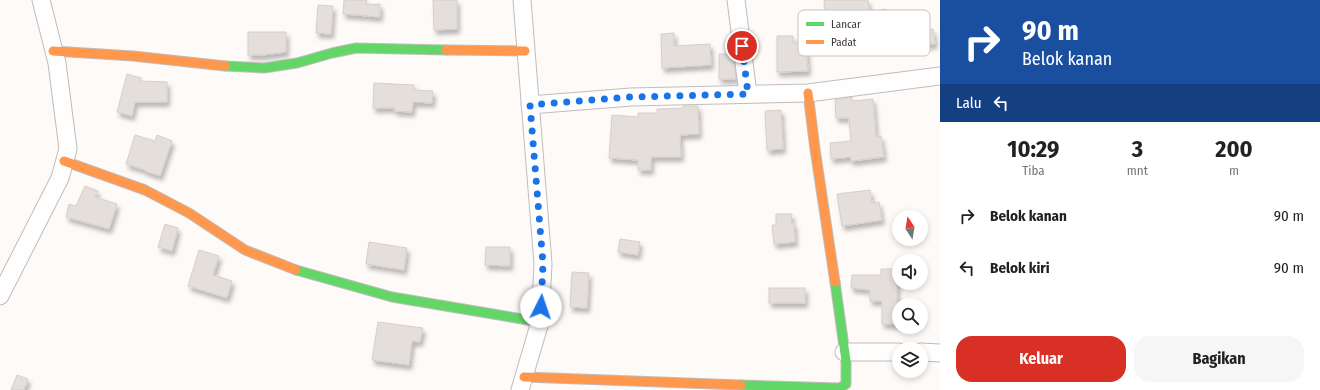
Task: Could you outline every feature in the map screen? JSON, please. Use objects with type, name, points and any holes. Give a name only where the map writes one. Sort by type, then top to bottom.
[{"type":"street","points":[[0,296],[60,178],[68,149],[57,63],[52,51],[41,0]]},
{"type":"street","points":[[522,0],[543,264],[540,322],[522,384],[824,389],[840,388],[846,384],[847,378],[844,352],[814,146],[808,93]]},
{"type":"street","points":[[736,0],[748,94]]},
{"type":"street","points":[[52,51],[133,56],[219,66],[264,68],[297,63],[332,52],[356,48],[525,51]]},
{"type":"street","points":[[530,105],[631,97],[808,93],[940,76]]},
{"type":"street","points":[[64,161],[145,190],[189,213],[245,250],[305,273],[392,297],[540,322]]},
{"type":"street","points":[[844,352],[892,352]]},
{"type":"street","points":[[928,352],[940,353]]},
{"type":"building","points":[[344,0],[367,0],[366,5],[380,4],[380,17],[343,14]]},
{"type":"building","points":[[433,0],[457,0],[457,29],[434,30]]},
{"type":"building","points":[[824,0],[868,0],[869,10],[824,10]]},
{"type":"building","points":[[318,5],[333,6],[331,34],[316,33]]},
{"type":"building","points":[[930,29],[933,29],[935,44],[930,44]]},
{"type":"building","points":[[248,32],[286,32],[286,52],[248,55]]},
{"type":"building","points":[[674,33],[674,46],[710,44],[711,65],[662,68],[661,34]]},
{"type":"building","points":[[777,36],[793,36],[793,43],[798,43],[798,56],[807,56],[808,71],[777,72]]},
{"type":"building","points":[[719,54],[733,54],[736,79],[719,79]]},
{"type":"building","points":[[127,74],[141,78],[140,81],[167,82],[167,102],[135,102],[132,116],[117,112]]},
{"type":"building","points":[[374,83],[414,85],[414,90],[433,91],[432,103],[413,102],[412,112],[394,111],[395,108],[373,108]]},
{"type":"building","points":[[852,97],[852,101],[873,99],[876,137],[881,136],[884,157],[851,161],[851,157],[831,159],[830,143],[851,141],[849,118],[836,118],[835,100]]},
{"type":"building","points":[[683,106],[698,106],[699,134],[680,135],[681,157],[651,157],[651,170],[638,170],[638,160],[609,158],[612,115],[638,117],[638,113],[657,113],[657,109],[683,108]]},
{"type":"building","points":[[781,110],[783,149],[767,150],[765,111]]},
{"type":"building","points":[[135,135],[155,141],[157,135],[172,141],[160,176],[126,164]]},
{"type":"building","points":[[85,186],[98,191],[95,197],[117,204],[109,229],[66,217],[69,204],[76,206]]},
{"type":"building","points":[[870,190],[872,203],[879,202],[882,220],[842,226],[837,194]]},
{"type":"building","points":[[776,214],[792,214],[791,223],[794,223],[795,242],[774,244],[772,225],[776,225]]},
{"type":"building","points":[[165,224],[178,228],[172,251],[158,247]]},
{"type":"building","points":[[620,239],[640,242],[638,255],[618,252]]},
{"type":"building","points":[[369,242],[407,248],[404,270],[366,264]]},
{"type":"building","points":[[486,247],[510,247],[510,266],[485,265]]},
{"type":"building","points":[[199,250],[219,256],[213,275],[232,281],[227,298],[188,286]]},
{"type":"building","points":[[881,269],[892,269],[892,290],[897,290],[897,298],[892,298],[892,324],[882,324],[882,301],[870,301],[870,290],[851,288],[852,275],[881,275]]},
{"type":"building","points":[[572,272],[589,273],[587,308],[570,307]]},
{"type":"building","points":[[769,288],[805,288],[805,303],[769,303]]},
{"type":"building","points":[[378,322],[423,328],[420,342],[412,341],[409,365],[372,360]]},
{"type":"building","points":[[17,375],[28,379],[24,390],[11,390]]},
{"type":"traffic: fast","points":[[225,66],[264,68],[297,63],[356,48],[446,50]]},
{"type":"traffic: fast","points":[[296,270],[392,297],[540,322]]},
{"type":"traffic: fast","points":[[741,385],[840,388],[846,384],[846,361],[835,282]]},
{"type":"traffic: slow","points":[[446,50],[525,51]]},
{"type":"traffic: slow","points":[[53,51],[133,56],[225,66]]},
{"type":"traffic: slow","points":[[808,93],[835,282]]},
{"type":"traffic: slow","points":[[64,161],[145,190],[189,213],[245,250],[296,270]]},
{"type":"traffic: slow","points":[[524,377],[741,385]]},
{"type":"route","points":[[541,307],[543,264],[530,105],[631,97],[748,94],[742,46]]}]
